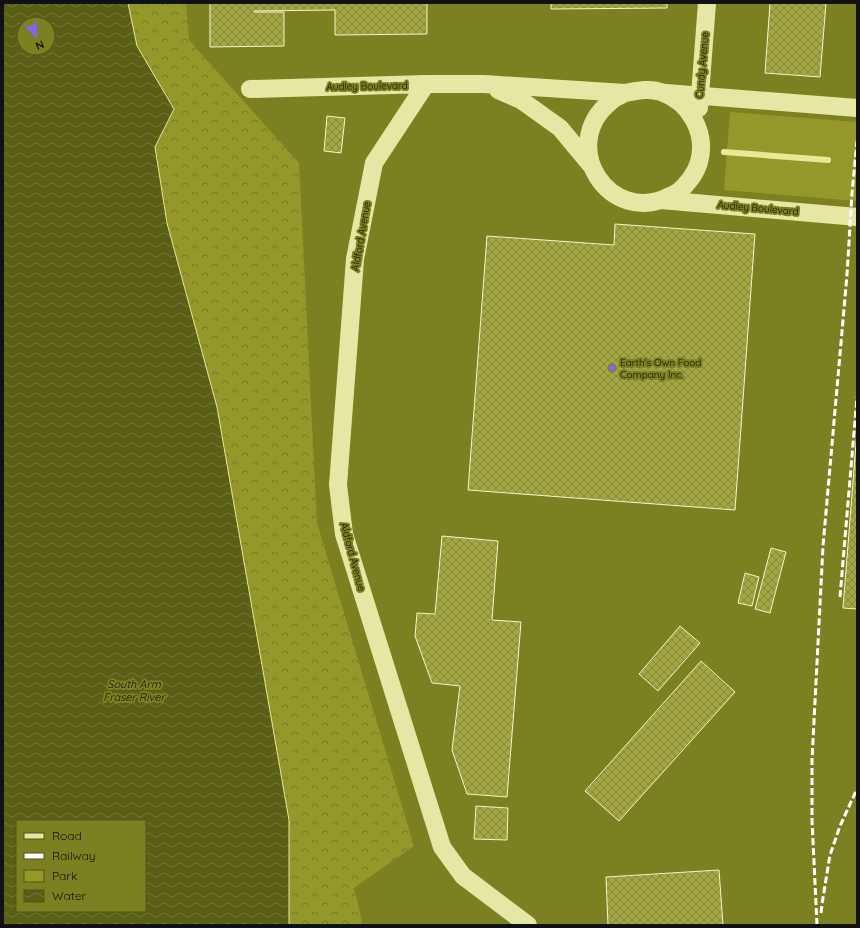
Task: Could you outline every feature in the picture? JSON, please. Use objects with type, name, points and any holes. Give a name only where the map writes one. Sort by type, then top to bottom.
[{"type":"street","name":"Cundy Avenue","points":[[698,128],[699,96],[707,3]]},
{"type":"street","name":"Audley Boulevard","points":[[250,89],[426,84],[484,84],[625,93]]},
{"type":"street","name":"Aldford Avenue","points":[[426,84],[374,164],[355,259],[338,485],[344,534],[442,847],[464,876],[528,925]]},
{"type":"street","name":"Audley Boulevard","points":[[484,84],[521,100],[560,128],[591,164]]},
{"type":"street","points":[[660,92],[677,100],[690,112],[698,128],[701,145],[699,163],[691,179],[678,192],[663,200],[645,203],[627,200],[611,192],[599,180],[591,164],[588,147],[590,130],[598,114],[610,101],[625,93],[643,90],[699,96],[857,108]]},
{"type":"street","name":"Audley Boulevard","points":[[660,200],[857,217]]},
{"type":"green space","points":[[128,3],[186,3],[189,40],[299,163],[317,523],[414,846],[354,888],[363,925],[289,925],[289,820],[217,407],[167,223],[155,147],[174,109],[137,46]]},
{"type":"green space","points":[[730,112],[857,122],[857,201],[724,190]]},
{"type":"water","name":"South Arm Fraser River","points":[[3,3],[128,3],[137,46],[174,109],[155,147],[167,223],[217,407],[289,820],[289,925],[3,925]]},
{"type":"building","points":[[210,3],[427,3],[427,34],[335,35],[335,10],[254,11],[284,12],[284,46],[210,47]]},
{"type":"building","points":[[551,3],[667,3],[667,8],[551,9]]},
{"type":"building","points":[[770,3],[826,3],[820,77],[765,73]]},
{"type":"building","points":[[327,116],[345,118],[341,153],[324,151]]},
{"type":"building","name":"Earth's Own Food Company Inc.","points":[[615,224],[755,234],[735,510],[468,490],[487,236],[614,245]]},
{"type":"building","points":[[857,431],[857,609],[843,608]]},
{"type":"building","points":[[442,536],[498,541],[492,620],[521,622],[507,797],[467,794],[452,750],[460,686],[432,683],[415,636],[417,613],[435,614]]},
{"type":"building","points":[[771,548],[786,552],[770,613],[755,609]]},
{"type":"building","points":[[745,573],[759,577],[752,606],[738,603]]},
{"type":"building","points":[[680,626],[700,643],[658,691],[639,674]]},
{"type":"building","points":[[701,661],[735,692],[619,821],[585,791]]},
{"type":"building","points":[[476,806],[508,808],[507,840],[474,839]]},
{"type":"building","points":[[719,870],[723,925],[608,925],[606,877]]},
{"type":"waterway","points":[[724,152],[828,160]]},
{"type":"railway","points":[[817,925],[812,820],[812,760],[823,546],[847,275],[857,141]]},
{"type":"railway","points":[[840,597],[857,397]]},
{"type":"railway","points":[[821,913],[830,855],[840,826],[857,789]]},
{"type":"place","name":"Earth's Own Food Company Inc.","points":[[612,368]]}]
